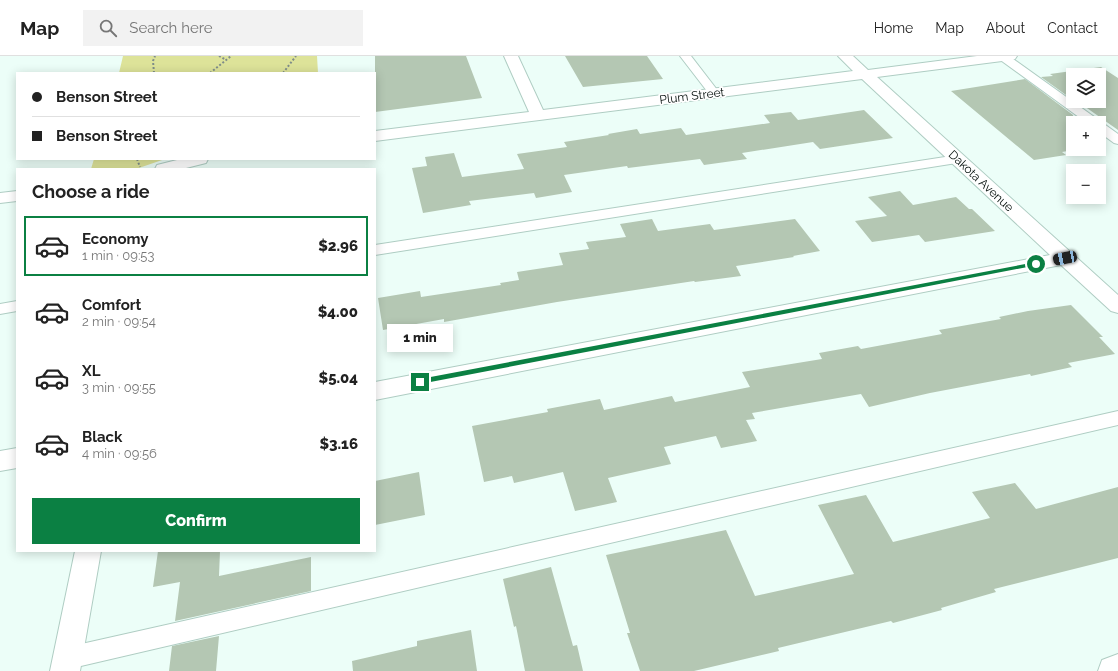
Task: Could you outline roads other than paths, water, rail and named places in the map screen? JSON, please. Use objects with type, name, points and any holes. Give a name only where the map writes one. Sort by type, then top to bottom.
[{"type":"street","points":[[511,56],[538,116]]},
{"type":"street","name":"Dakota Avenue","points":[[845,56],[1118,306]]},
{"type":"street","name":"Plum Street","points":[[376,136],[1006,56]]},
{"type":"street","points":[[167,168],[196,160]]},
{"type":"street","points":[[0,198],[16,196]]},
{"type":"street","points":[[376,390],[1065,258]]},
{"type":"street","points":[[0,461],[16,458]]},
{"type":"street","points":[[66,664],[88,552]]},
{"type":"street","points":[[1113,671],[1118,669]]},
{"type":"lane","points":[[685,56],[714,93]]},
{"type":"lane","points":[[1006,56],[1086,116]]},
{"type":"lane","points":[[1106,131],[1118,140]]},
{"type":"lane","points":[[376,250],[958,159]]},
{"type":"lane","points":[[0,309],[16,306]]},
{"type":"lane","points":[[66,664],[1118,418]]}]
